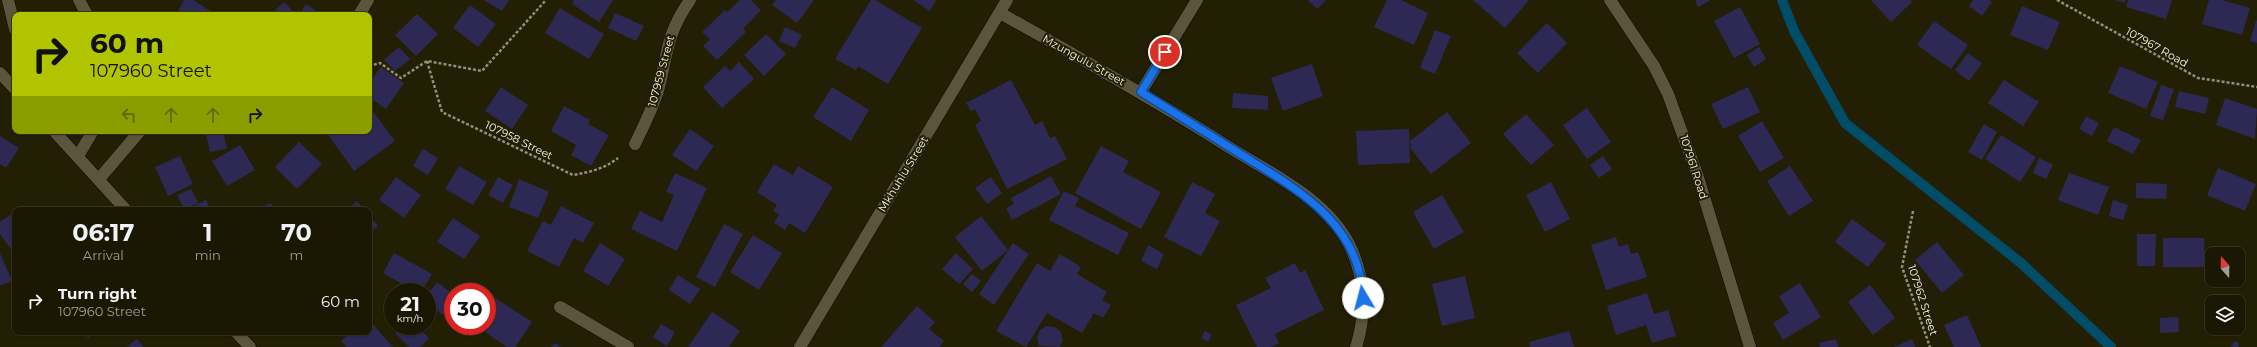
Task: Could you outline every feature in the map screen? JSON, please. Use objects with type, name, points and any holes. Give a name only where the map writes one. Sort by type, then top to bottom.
[{"type":"street","points":[[8,0],[12,17]]},
{"type":"street","points":[[78,0],[85,12]]},
{"type":"street","points":[[361,12],[368,0]]},
{"type":"street","name":"107959 Street","points":[[635,144],[659,87],[667,46],[673,29],[690,0]]},
{"type":"street","name":"Mkhuhlu Street","points":[[800,347],[1007,0]]},
{"type":"street","points":[[1141,92],[1197,0]]},
{"type":"street","name":"107961 Road","points":[[1610,0],[1654,66],[1668,94],[1699,182],[1750,347]]},
{"type":"street","name":"Mzungulu Street","points":[[1000,13],[1141,92],[1293,187],[1322,210],[1337,227],[1348,244],[1355,261],[1363,289],[1364,307],[1356,347]]},
{"type":"street","points":[[0,73],[12,87]]},
{"type":"street","points":[[57,134],[123,207]]},
{"type":"street","points":[[78,156],[91,134]]},
{"type":"street","points":[[99,179],[137,134]]},
{"type":"street","points":[[560,307],[628,347]]},
{"type":"street","points":[[239,335],[250,347]]},
{"type":"path","points":[[372,65],[380,63],[401,78],[427,61],[482,71],[546,0]]},
{"type":"path","name":"107967 Road","points":[[2057,0],[2198,78],[2257,87]]},
{"type":"path","name":"107958 Street","points":[[427,61],[442,112],[573,175],[590,172],[609,166],[635,144]]},
{"type":"path","name":"107962 Street","points":[[1913,211],[1902,267],[1930,347]]},
{"type":"building","points":[[184,0],[193,0],[212,12],[178,12]]},
{"type":"building","points":[[484,0],[509,0],[502,11]]},
{"type":"building","points":[[574,0],[613,0],[599,22],[572,4]]},
{"type":"building","points":[[740,0],[751,0],[761,10],[743,29],[746,32],[717,60],[703,46],[710,39],[702,32],[725,10],[727,12]]},
{"type":"building","points":[[776,0],[814,0],[797,23],[772,5]]},
{"type":"building","points":[[871,0],[875,0],[922,28],[888,84],[858,66],[856,70],[835,59]]},
{"type":"building","points":[[913,0],[936,0],[930,11]]},
{"type":"building","points":[[1308,0],[1326,0],[1317,9]]},
{"type":"building","points":[[1387,0],[1401,0],[1428,13],[1414,45],[1374,27]]},
{"type":"building","points":[[1473,0],[1529,0],[1505,28]]},
{"type":"building","points":[[1695,0],[1711,0],[1698,7]]},
{"type":"building","points":[[1871,0],[1910,0],[1912,2],[1891,22]]},
{"type":"building","points":[[1973,0],[1989,0],[1992,2],[1982,16],[1969,6]]},
{"type":"building","points":[[2115,0],[2125,0],[2125,3]]},
{"type":"building","points":[[2128,0],[2172,0],[2166,19],[2126,7]]},
{"type":"building","points":[[2209,0],[2222,0],[2250,8],[2242,35],[2202,24]]},
{"type":"building","points":[[284,2],[293,11],[292,12],[273,12]]},
{"type":"building","points":[[306,4],[318,12],[301,12]]},
{"type":"building","points":[[470,5],[496,24],[478,47],[453,28]]},
{"type":"building","points":[[2022,6],[2060,22],[2048,50],[2010,35]]},
{"type":"building","points":[[1740,7],[1760,44],[1734,58],[1714,21]]},
{"type":"building","points":[[560,8],[604,34],[589,59],[545,33]]},
{"type":"building","points":[[615,13],[644,26],[636,41],[608,28]]},
{"type":"building","points":[[417,14],[438,34],[416,56],[395,35]]},
{"type":"building","points":[[2256,20],[2257,21],[2257,43],[2250,41]]},
{"type":"building","points":[[1934,21],[1968,45],[1951,69],[1917,45]]},
{"type":"building","points":[[1547,23],[1567,43],[1538,73],[1517,53]]},
{"type":"building","points":[[785,27],[802,35],[795,48],[779,41]]},
{"type":"building","points":[[1435,30],[1451,36],[1435,74],[1420,68]]},
{"type":"building","points":[[766,34],[786,54],[764,76],[744,55]]},
{"type":"building","points":[[399,47],[410,59],[395,71],[384,60]]},
{"type":"building","points":[[1759,47],[1766,59],[1754,67],[1747,55]]},
{"type":"building","points":[[1968,53],[1982,63],[1969,81],[1955,70]]},
{"type":"building","points":[[739,62],[754,79],[722,108],[703,87],[725,66],[730,71]]},
{"type":"building","points":[[1312,64],[1323,96],[1283,111],[1271,78]]},
{"type":"building","points":[[2120,66],[2158,82],[2146,109],[2108,93]]},
{"type":"building","points":[[381,67],[404,83],[386,109],[372,99],[372,79]]},
{"type":"building","points":[[1011,80],[1035,125],[1042,121],[1050,138],[1055,136],[1067,159],[1007,189],[975,125],[981,121],[975,109],[971,111],[966,103]]},
{"type":"building","points":[[2004,80],[2039,102],[2023,126],[1988,103]]},
{"type":"building","points":[[2161,85],[2174,89],[2163,120],[2150,116]]},
{"type":"building","points":[[501,87],[528,105],[512,129],[485,111]]},
{"type":"building","points":[[832,87],[869,110],[851,141],[813,117]]},
{"type":"building","points":[[1748,87],[1760,112],[1723,129],[1711,104]]},
{"type":"building","points":[[2179,91],[2209,98],[2205,114],[2175,107]]},
{"type":"building","points":[[1233,93],[1268,96],[1268,110],[1232,108]]},
{"type":"building","points":[[2225,98],[2257,109],[2255,139],[2216,125]]},
{"type":"building","points":[[564,106],[590,120],[588,124],[609,135],[591,166],[571,155],[576,145],[551,131]]},
{"type":"building","points":[[1587,108],[1611,142],[1587,159],[1563,125]]},
{"type":"building","points":[[372,110],[395,141],[354,171],[327,134],[372,134]]},
{"type":"building","points":[[1447,112],[1471,143],[1431,174],[1411,149],[1410,141]]},
{"type":"building","points":[[1526,114],[1554,145],[1531,165],[1503,134]]},
{"type":"building","points":[[2086,116],[2099,123],[2092,136],[2079,129]]},
{"type":"building","points":[[1762,121],[1784,158],[1760,172],[1738,136]]},
{"type":"building","points":[[1984,124],[1997,132],[1982,160],[1968,152]]},
{"type":"building","points":[[2114,127],[2141,140],[2133,154],[2107,141]]},
{"type":"building","points":[[690,129],[714,146],[696,171],[672,155]]},
{"type":"building","points":[[1409,129],[1410,163],[1358,165],[1356,131]]},
{"type":"building","points":[[206,134],[224,134],[227,149],[210,152]]},
{"type":"building","points":[[2001,135],[2036,157],[2020,182],[1985,159]]},
{"type":"building","points":[[0,136],[19,148],[6,168],[0,164]]},
{"type":"building","points":[[299,142],[322,164],[297,189],[275,167]]},
{"type":"building","points":[[240,145],[255,170],[227,186],[212,161]]},
{"type":"building","points":[[1101,146],[1129,161],[1123,172],[1161,192],[1141,229],[1075,193]]},
{"type":"building","points":[[423,149],[438,158],[428,175],[413,166]]},
{"type":"building","points":[[180,156],[193,184],[168,196],[155,167]]},
{"type":"building","points":[[1603,156],[1612,169],[1599,178],[1590,165]]},
{"type":"building","points":[[2039,158],[2053,165],[2046,179],[2033,173]]},
{"type":"building","points":[[774,164],[793,175],[798,166],[833,187],[805,233],[789,223],[785,230],[774,223],[779,214],[773,211],[777,205],[757,192]]},
{"type":"building","points":[[459,166],[487,182],[473,205],[445,189]]},
{"type":"building","points":[[1790,166],[1813,201],[1789,216],[1767,181]]},
{"type":"building","points":[[2218,168],[2256,184],[2245,211],[2207,195]]},
{"type":"building","points":[[675,173],[707,188],[677,251],[631,229],[640,211],[662,222],[674,195],[666,192]]},
{"type":"building","points":[[2069,173],[2109,187],[2098,215],[2058,200]]},
{"type":"building","points":[[1051,176],[1061,194],[1012,220],[1006,208],[1014,204],[1011,198]]},
{"type":"building","points":[[396,177],[421,195],[404,218],[379,200]]},
{"type":"building","points":[[498,177],[513,185],[503,203],[488,195]]},
{"type":"building","points":[[991,177],[1002,193],[987,204],[975,188]]},
{"type":"building","points":[[519,179],[549,192],[538,218],[509,207]]},
{"type":"building","points":[[1192,182],[1215,194],[1205,213],[1220,221],[1201,256],[1164,237]]},
{"type":"building","points":[[1551,182],[1570,219],[1545,232],[1526,195]]},
{"type":"building","points":[[2136,183],[2167,184],[2166,199],[2136,198]]},
{"type":"building","points":[[191,189],[198,203],[189,207],[183,207],[177,195]]},
{"type":"building","points":[[1064,191],[1079,198],[1075,206],[1129,233],[1118,255],[1049,220]]},
{"type":"building","points":[[1442,195],[1464,232],[1434,249],[1413,212]]},
{"type":"building","points":[[206,200],[210,207],[192,207]]},
{"type":"building","points":[[2113,200],[2128,205],[2123,220],[2109,216]]},
{"type":"building","points":[[357,201],[362,207],[350,207]]},
{"type":"building","points":[[271,203],[273,207],[261,207]]},
{"type":"building","points":[[561,206],[594,223],[583,243],[574,238],[559,267],[527,251],[543,221],[551,225]]},
{"type":"building","points":[[12,214],[12,251],[0,234],[0,222]]},
{"type":"building","points":[[981,216],[1008,250],[982,271],[955,237]]},
{"type":"building","points":[[453,218],[480,236],[464,259],[437,242]]},
{"type":"building","points":[[372,219],[378,226],[372,231]]},
{"type":"building","points":[[1852,219],[1886,244],[1868,267],[1835,242]]},
{"type":"building","points":[[724,224],[743,234],[715,287],[696,277]]},
{"type":"building","points":[[2137,234],[2156,234],[2155,266],[2137,266]]},
{"type":"building","points":[[753,235],[782,253],[759,290],[730,272]]},
{"type":"building","points":[[1616,237],[1619,247],[1628,244],[1631,254],[1638,252],[1647,277],[1606,290],[1591,245]]},
{"type":"building","points":[[2163,238],[2204,238],[2205,267],[2163,267]]},
{"type":"building","points":[[1937,242],[1964,275],[1942,293],[1915,260]]},
{"type":"building","points":[[600,243],[625,259],[608,286],[583,271]]},
{"type":"building","points":[[1013,243],[1029,254],[994,305],[979,294]]},
{"type":"building","points":[[1148,245],[1164,254],[1157,269],[1141,261]]},
{"type":"building","points":[[0,253],[12,281],[0,286]]},
{"type":"building","points":[[394,253],[432,274],[426,283],[400,283],[383,273]]},
{"type":"building","points":[[956,253],[973,269],[959,284],[942,269]]},
{"type":"building","points":[[1060,254],[1081,267],[1077,274],[1107,292],[1102,300],[1111,305],[1103,318],[1094,313],[1082,333],[1047,313],[1026,347],[996,331],[1037,263],[1050,271]]},
{"type":"building","points":[[1295,263],[1300,273],[1305,270],[1324,310],[1275,334],[1279,343],[1271,347],[1257,347],[1236,305],[1271,288],[1265,278]]},
{"type":"building","points":[[972,274],[981,281],[972,292],[963,284]]},
{"type":"building","points":[[678,275],[700,289],[690,304],[669,290]]},
{"type":"building","points":[[1465,276],[1475,318],[1442,326],[1432,284]]},
{"type":"building","points":[[437,282],[444,287],[444,315],[436,310]]},
{"type":"building","points":[[1800,283],[1821,317],[1783,340],[1773,323],[1789,313],[1779,296]]},
{"type":"building","points":[[1870,285],[1895,318],[1873,335],[1848,302]]},
{"type":"building","points":[[1647,293],[1654,314],[1668,310],[1676,336],[1652,343],[1646,325],[1616,335],[1607,306]]},
{"type":"building","points":[[496,298],[532,322],[515,347],[507,347],[489,335],[496,335]]},
{"type":"building","points":[[917,306],[935,322],[929,329],[944,341],[939,347],[881,347]]},
{"type":"building","points":[[712,312],[740,331],[729,347],[688,347]]},
{"type":"building","points":[[1967,315],[1981,347],[1954,347],[1944,325]]},
{"type":"building","points":[[2178,317],[2179,332],[2160,333],[2160,318]]},
{"type":"building","points":[[372,323],[393,347],[347,347],[341,341],[348,335],[372,335]]},
{"type":"building","points":[[661,324],[675,332],[667,346],[653,337]]},
{"type":"building","points":[[1047,326],[1055,327],[1061,332],[1063,340],[1060,347],[1039,346],[1037,338],[1040,330]]},
{"type":"building","points":[[1205,331],[1212,335],[1208,342],[1201,338]]},
{"type":"building","points":[[1569,331],[1574,347],[1530,347],[1529,342]]},
{"type":"building","points":[[397,335],[426,335],[429,338],[420,347],[409,347]]},
{"type":"building","points":[[137,339],[144,347],[127,347]]},
{"type":"building","points":[[1836,339],[1838,347],[1820,347],[1819,343]]},
{"type":"building","points":[[1912,339],[1915,347],[1894,347]]},
{"type":"building","points":[[2233,342],[2238,342],[2239,347],[2229,347],[2233,345]]},
{"type":"building","points":[[555,343],[561,347],[551,347]]},
{"type":"waterway","points":[[1782,0],[1794,31],[1845,123],[2021,263],[2111,347]]},
{"type":"route","points":[[1165,52],[1141,92],[1293,187],[1322,210],[1337,227],[1348,244],[1358,266],[1363,289],[1363,298]]}]
